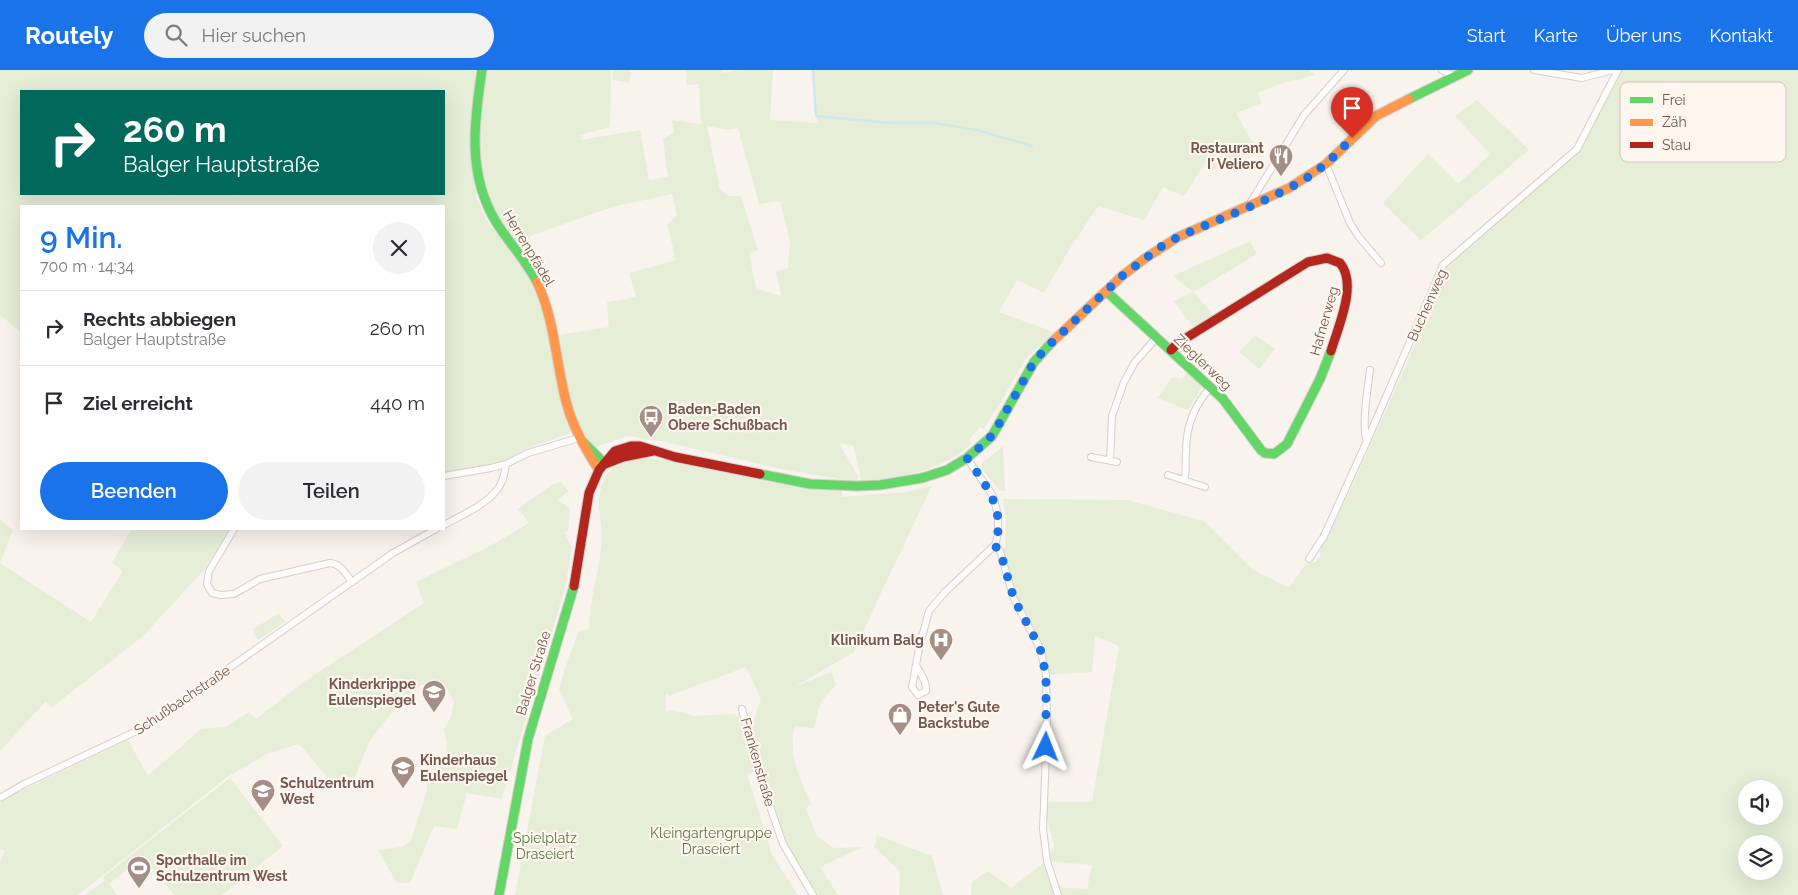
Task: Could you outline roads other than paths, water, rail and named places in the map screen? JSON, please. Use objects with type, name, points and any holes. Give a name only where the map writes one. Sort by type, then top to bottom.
[{"type":"street","name":"Herrenpfädel","points":[[482,70],[475,117],[474,141],[476,169],[482,192],[495,220],[537,282],[550,320],[568,413],[588,456],[602,467]]},
{"type":"street","points":[[1249,206],[1304,115],[1344,70]]},
{"type":"street","points":[[1442,70],[1456,77]]},
{"type":"street","name":"Balger Straße","points":[[498,895],[528,739],[576,578],[589,493],[602,467],[610,456],[620,449],[640,446],[700,462],[810,484],[857,486],[880,485],[922,478],[947,470],[967,458],[985,443],[994,433],[1034,362],[1047,347],[1122,276],[1162,246],[1178,237],[1289,188],[1326,164],[1376,116],[1468,70]]},
{"type":"street","points":[[1534,70],[1582,78],[1613,70]]},
{"type":"street","name":"Buchenweg","points":[[1309,559],[1324,536],[1368,440],[1443,265],[1577,149],[1618,70]]},
{"type":"street","points":[[1326,164],[1350,223],[1381,263]]},
{"type":"street","name":"Hafnerweg","points":[[1171,350],[1178,343],[1308,262],[1325,256],[1338,261],[1346,272],[1348,285],[1330,356],[1287,444],[1276,452]]},
{"type":"street","name":"Zieglerweg","points":[[1106,291],[1223,399],[1261,450],[1270,454],[1276,452]]},
{"type":"street","points":[[1091,457],[1113,461],[1112,416],[1124,382],[1135,362],[1157,337]]},
{"type":"street","points":[[1368,440],[1365,433],[1370,370]]},
{"type":"street","points":[[1184,480],[1190,421],[1203,396],[1211,387]]},
{"type":"street","points":[[445,476],[506,464],[528,453],[579,438]]},
{"type":"street","points":[[916,665],[929,611],[945,592],[995,546],[998,534],[998,515],[993,496],[967,458]]},
{"type":"street","points":[[445,524],[480,505],[498,489],[504,476],[506,464]]},
{"type":"street","points":[[1168,475],[1204,487]]},
{"type":"street","points":[[233,530],[209,571],[207,584],[212,592],[221,595],[234,594],[260,579],[330,562],[336,563],[354,580]]},
{"type":"street","name":"Schußbachstraße","points":[[0,798],[24,784],[145,727],[393,553],[434,530]]},
{"type":"street","points":[[995,546],[1000,551],[1014,599],[1040,648],[1046,675],[1047,728],[1043,829],[1047,861],[1058,895]]},
{"type":"street","name":"Frankenstraße","points":[[742,709],[758,772],[783,844],[813,895]]},
{"type":"waterway","points":[[813,70],[816,116],[891,123],[935,123],[977,130],[1032,146]]},
{"type":"place","name":"Restaurant I' Veliero","points":[[1281,177]]},
{"type":"place","name":"Baden-Baden Obere Schußbach","points":[[651,438]]},
{"type":"place","name":"Klinikum Balg","points":[[941,661]]},
{"type":"place","name":"Kinderkrippe Eulenspiegel","points":[[434,713]]},
{"type":"place","name":"Peter's Gute Backstube","points":[[900,736]]},
{"type":"place","name":"Kinderhaus Eulenspiegel","points":[[403,789]]},
{"type":"place","name":"Schulzentrum West","points":[[263,812]]},
{"type":"place","name":"Sporthalle im Schulzentrum West","points":[[139,889]]},
{"type":"park label","name":"Kleingartengruppe Draseiert","points":[[711,842]]},
{"type":"park label","name":"Spielplatz Draseiert","points":[[545,846]]}]
